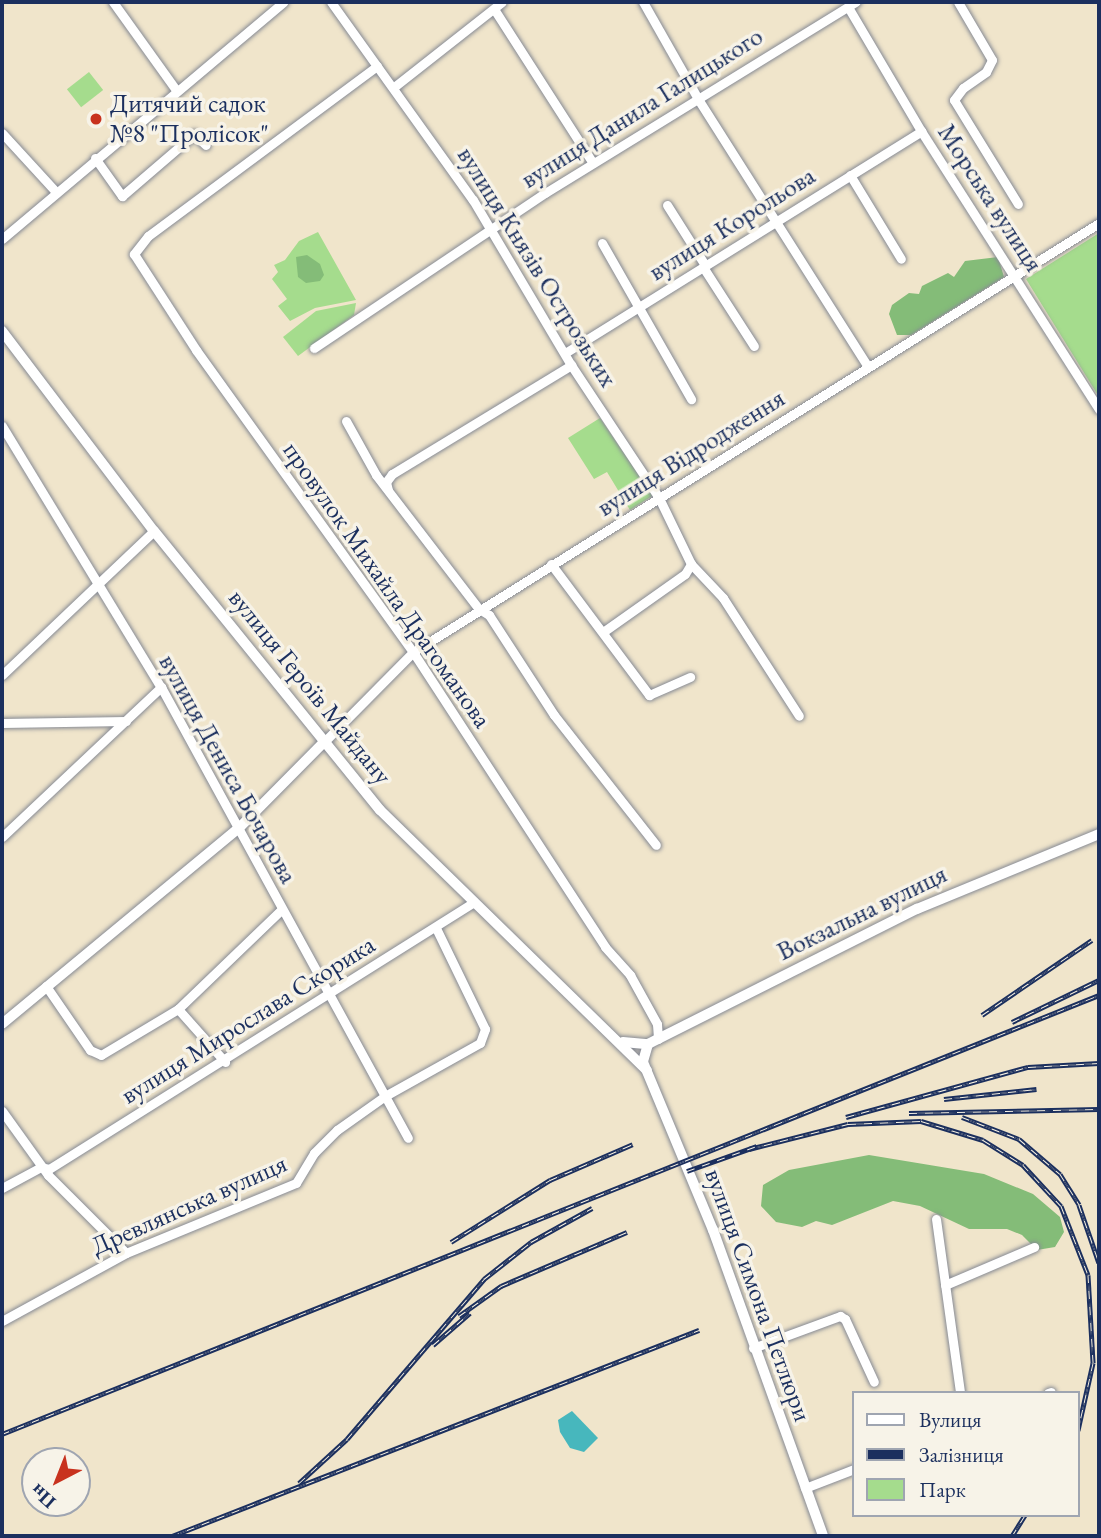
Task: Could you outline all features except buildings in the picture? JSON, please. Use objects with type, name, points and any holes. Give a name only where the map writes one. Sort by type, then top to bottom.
[{"type":"street","points":[[113,2],[176,90]]},
{"type":"street","points":[[2,239],[282,2]]},
{"type":"street","name":"вулиця Князів Острозьких","points":[[331,2],[394,87],[491,230],[571,365],[659,498],[691,564],[723,598],[799,716]]},
{"type":"street","points":[[394,87],[502,2]]},
{"type":"street","points":[[643,2],[698,99],[868,367]]},
{"type":"street","points":[[957,2],[992,60],[986,72],[963,88],[954,100],[1018,204]]},
{"type":"street","name":"вулиця Данила Галицького","points":[[314,348],[593,163],[852,4]]},
{"type":"street","name":"Морська вулиця","points":[[852,4],[921,131],[1099,409]]},
{"type":"street","points":[[494,9],[593,163]]},
{"type":"street","name":"провулок Михайла Драгоманова","points":[[377,66],[135,248],[138,263],[196,350],[413,652],[605,947],[637,986],[657,1024],[653,1041]]},
{"type":"street","name":"вулиця Корольова","points":[[565,353],[921,131]]},
{"type":"street","points":[[2,133],[56,192]]},
{"type":"street","points":[[95,158],[122,196],[194,134],[206,145]]},
{"type":"street","points":[[850,175],[901,259]]},
{"type":"street","points":[[667,205],[754,346]]},
{"type":"street","name":"вулиця Відродження","points":[[324,742],[413,652],[479,608],[1099,223]]},
{"type":"street","points":[[602,243],[691,399]]},
{"type":"street","name":"вулиця Героїв Майдану","points":[[2,331],[154,531],[380,810],[620,1040],[647,1071]]},
{"type":"street","points":[[389,491],[386,482],[392,474],[571,365]]},
{"type":"street","points":[[346,421],[389,491],[479,608],[489,615],[554,715],[656,845]]},
{"type":"street","name":"вулиця Дениса Бочарова","points":[[2,426],[99,580],[161,687],[408,1138]]},
{"type":"street","points":[[2,675],[99,580],[154,531]]},
{"type":"street","points":[[551,564],[649,695],[690,677]]},
{"type":"street","points":[[603,632],[685,574],[691,564]]},
{"type":"street","points":[[2,837],[161,687]]},
{"type":"street","points":[[2,723],[126,721]]},
{"type":"street","points":[[2,1024],[238,829],[324,742]]},
{"type":"street","name":"Вокзальна вулиця","points":[[653,1041],[910,912],[1099,834]]},
{"type":"street","name":"вулиця Мирослава Скорика","points":[[2,1188],[41,1167],[49,1169],[225,1062],[329,992],[474,902]]},
{"type":"street","points":[[46,986],[95,1055],[178,1009],[282,909]]},
{"type":"street","name":"Древлянська вулиця","points":[[2,1321],[126,1253],[301,1180],[314,1153],[337,1130],[385,1096],[484,1037],[436,928]]},
{"type":"street","points":[[178,1009],[225,1062]]},
{"type":"street","points":[[620,1040],[639,1046],[653,1041]]},
{"type":"street","points":[[647,1071],[643,1052],[653,1041]]},
{"type":"street","name":"вулиця Симона Петлюри","points":[[647,1071],[713,1230],[753,1348],[823,1536]]},
{"type":"street","points":[[2,1111],[41,1167],[126,1253]]},
{"type":"street","points":[[936,1219],[960,1391]]},
{"type":"street","points":[[945,1284],[1034,1247]]},
{"type":"street","points":[[753,1348],[840,1316],[845,1320],[874,1382]]},
{"type":"street","points":[[805,1488],[852,1470]]},
{"type":"green space","points":[[89,72],[103,90],[81,107],[67,89]]},
{"type":"green space","points":[[318,232],[356,300],[315,308],[290,321],[278,306],[287,299],[272,279],[278,272],[274,265],[285,260],[299,241]]},
{"type":"green space","points":[[1099,233],[1099,397],[1026,279]]},
{"type":"green space","points":[[307,255],[320,264],[324,275],[320,281],[306,283],[298,277],[296,257]]},
{"type":"green space","points":[[998,257],[1004,277],[911,335],[897,335],[889,314],[892,305],[909,293],[919,294],[922,286],[948,273],[954,277],[965,261]]},
{"type":"green space","points":[[356,303],[354,315],[298,356],[283,337],[316,311]]},
{"type":"green space","points":[[600,418],[652,496],[630,510],[607,472],[594,479],[568,438]]},
{"type":"green space","points":[[869,1155],[984,1174],[1033,1194],[1060,1217],[1064,1232],[1055,1247],[1037,1250],[1022,1235],[1007,1229],[969,1229],[920,1206],[893,1201],[832,1225],[816,1221],[802,1227],[776,1222],[761,1206],[763,1185],[789,1170]]},
{"type":"water","points":[[572,1411],[598,1438],[584,1452],[570,1448],[560,1432],[558,1420]]},
{"type":"railway","points":[[982,1015],[1092,940]]},
{"type":"railway","points":[[1012,1022],[1099,980]]},
{"type":"railway","points":[[2,1434],[1099,995]]},
{"type":"railway","points":[[846,1117],[1028,1067],[1099,1063]]},
{"type":"railway","points":[[944,1099],[1036,1089]]},
{"type":"railway","points":[[909,1113],[1099,1109]]},
{"type":"railway","points":[[962,1117],[1019,1139],[1060,1174],[1079,1205],[1099,1263]]},
{"type":"railway","points":[[749,1149],[848,1124],[921,1121],[983,1140],[1023,1165],[1061,1206],[1088,1275],[1093,1363],[1080,1421]]},
{"type":"railway","points":[[451,1242],[550,1180],[633,1144]]},
{"type":"railway","points":[[687,1171],[757,1146]]},
{"type":"railway","points":[[299,1483],[347,1439],[484,1279],[531,1242],[592,1208]]},
{"type":"railway","points":[[459,1316],[501,1286],[627,1232]]},
{"type":"railway","points":[[433,1345],[470,1313]]},
{"type":"railway","points":[[172,1536],[699,1330]]},
{"type":"railway","points":[[1012,1536],[1024,1517]]},
{"type":"place","name":"Дитячий садок №8 \"Пролісок\"","points":[[96,119]]}]
